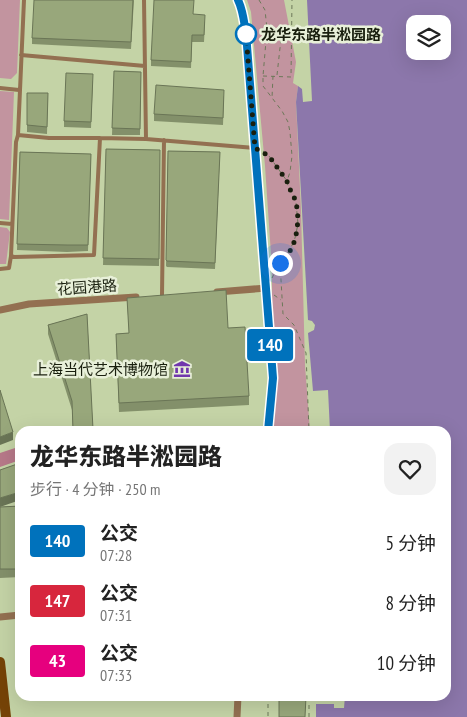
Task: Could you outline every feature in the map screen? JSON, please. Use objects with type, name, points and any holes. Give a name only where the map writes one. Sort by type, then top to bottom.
[{"type":"main road","points":[[0,662],[6,717]]},
{"type":"street","points":[[238,0],[244,18],[246,33],[267,288],[273,378],[268,426]]},
{"type":"street","points":[[210,292],[267,288]]},
{"type":"street","points":[[153,296],[172,295]]},
{"type":"street","name":"花园港路","points":[[0,310],[29,304],[143,297]]},
{"type":"street","points":[[0,617],[15,616]]},
{"type":"street","points":[[237,717],[238,701]]},
{"type":"lane","points":[[0,269],[9,268],[11,256],[24,0]]},
{"type":"lane","points":[[144,0],[146,139]]},
{"type":"lane","points":[[21,55],[145,66]]},
{"type":"lane","points":[[0,88],[19,90]]},
{"type":"lane","points":[[18,135],[49,138],[146,139],[255,148]]},
{"type":"lane","points":[[11,256],[94,255],[100,138]]},
{"type":"lane","points":[[162,296],[164,140]]},
{"type":"lane","points":[[0,224],[12,224]]},
{"type":"path","points":[[259,0],[266,10],[267,29],[263,86],[286,117],[290,132],[292,164],[287,181]]},
{"type":"path","points":[[263,76],[292,77],[292,0]]},
{"type":"path","points":[[267,29],[281,39],[277,75],[273,76]]},
{"type":"path","points":[[272,98],[273,76]]},
{"type":"path","points":[[255,148],[269,156],[287,181],[296,202],[298,224],[295,238],[290,250],[280,263],[267,288],[282,301]]},
{"type":"path","points":[[280,263],[283,314],[294,325],[306,353],[309,426]]},
{"type":"path","points":[[268,701],[268,717]]},
{"type":"path","points":[[309,701],[309,717]]},
{"type":"shaded area","points":[[0,0],[20,0],[17,73],[11,79],[0,78]]},
{"type":"shaded area","points":[[247,0],[284,0],[296,62],[293,83],[298,86],[296,102],[305,365],[310,426],[272,426],[272,269],[251,12]]},
{"type":"shaded area","points":[[307,0],[467,0],[467,717],[316,717],[316,704],[334,704],[334,708],[344,708],[345,701],[451,701],[451,426],[330,426],[328,390],[313,391],[308,333],[314,330],[315,325],[312,321],[308,320],[296,102],[298,86],[302,89],[303,102],[312,101]]},
{"type":"shaded area","points":[[0,91],[14,92],[9,220],[0,219]]},
{"type":"shaded area","points":[[0,227],[7,228],[10,232],[6,264],[0,264]]},
{"type":"shaded area","points":[[15,448],[15,462],[0,467],[0,453]]},
{"type":"building","points":[[34,0],[133,0],[131,42],[32,38]]},
{"type":"building","points":[[154,0],[194,0],[193,14],[205,15],[204,35],[192,35],[191,62],[151,60]]},
{"type":"building","points":[[114,71],[141,72],[140,129],[112,128]]},
{"type":"building","points":[[66,73],[93,74],[91,122],[64,121]]},
{"type":"building","points":[[156,85],[224,90],[223,118],[154,114]]},
{"type":"building","points":[[27,93],[48,93],[47,127],[27,125]]},
{"type":"building","points":[[106,149],[160,150],[159,259],[103,258]]},
{"type":"building","points":[[168,151],[220,152],[215,263],[166,260]]},
{"type":"building","points":[[20,152],[91,154],[88,245],[17,244]]},
{"type":"building","name":"上海当代艺术博物馆","points":[[226,290],[228,328],[245,327],[249,396],[119,403],[116,334],[129,333],[127,298]]},
{"type":"building","points":[[87,314],[93,426],[73,426],[72,401],[48,325]]},
{"type":"building","points":[[0,390],[13,432],[0,437]]},
{"type":"building","points":[[15,465],[15,494],[0,498],[0,470]]},
{"type":"building","points":[[15,506],[15,569],[0,569],[0,507]]},
{"type":"building","points":[[279,701],[306,701],[305,717],[279,717]]},
{"type":"bus line","name":"140","points":[[238,0],[244,18],[246,33],[267,288],[273,378],[268,426]]},
{"type":"place","name":"龙华东路半淞园路","points":[[246,34]]},
{"type":"place","name":"上海当代艺术博物馆","points":[[182,369]]},
{"type":"route","points":[[246,34],[255,148],[269,156],[287,181],[296,202],[298,224],[295,238],[290,250],[280,263]]}]
